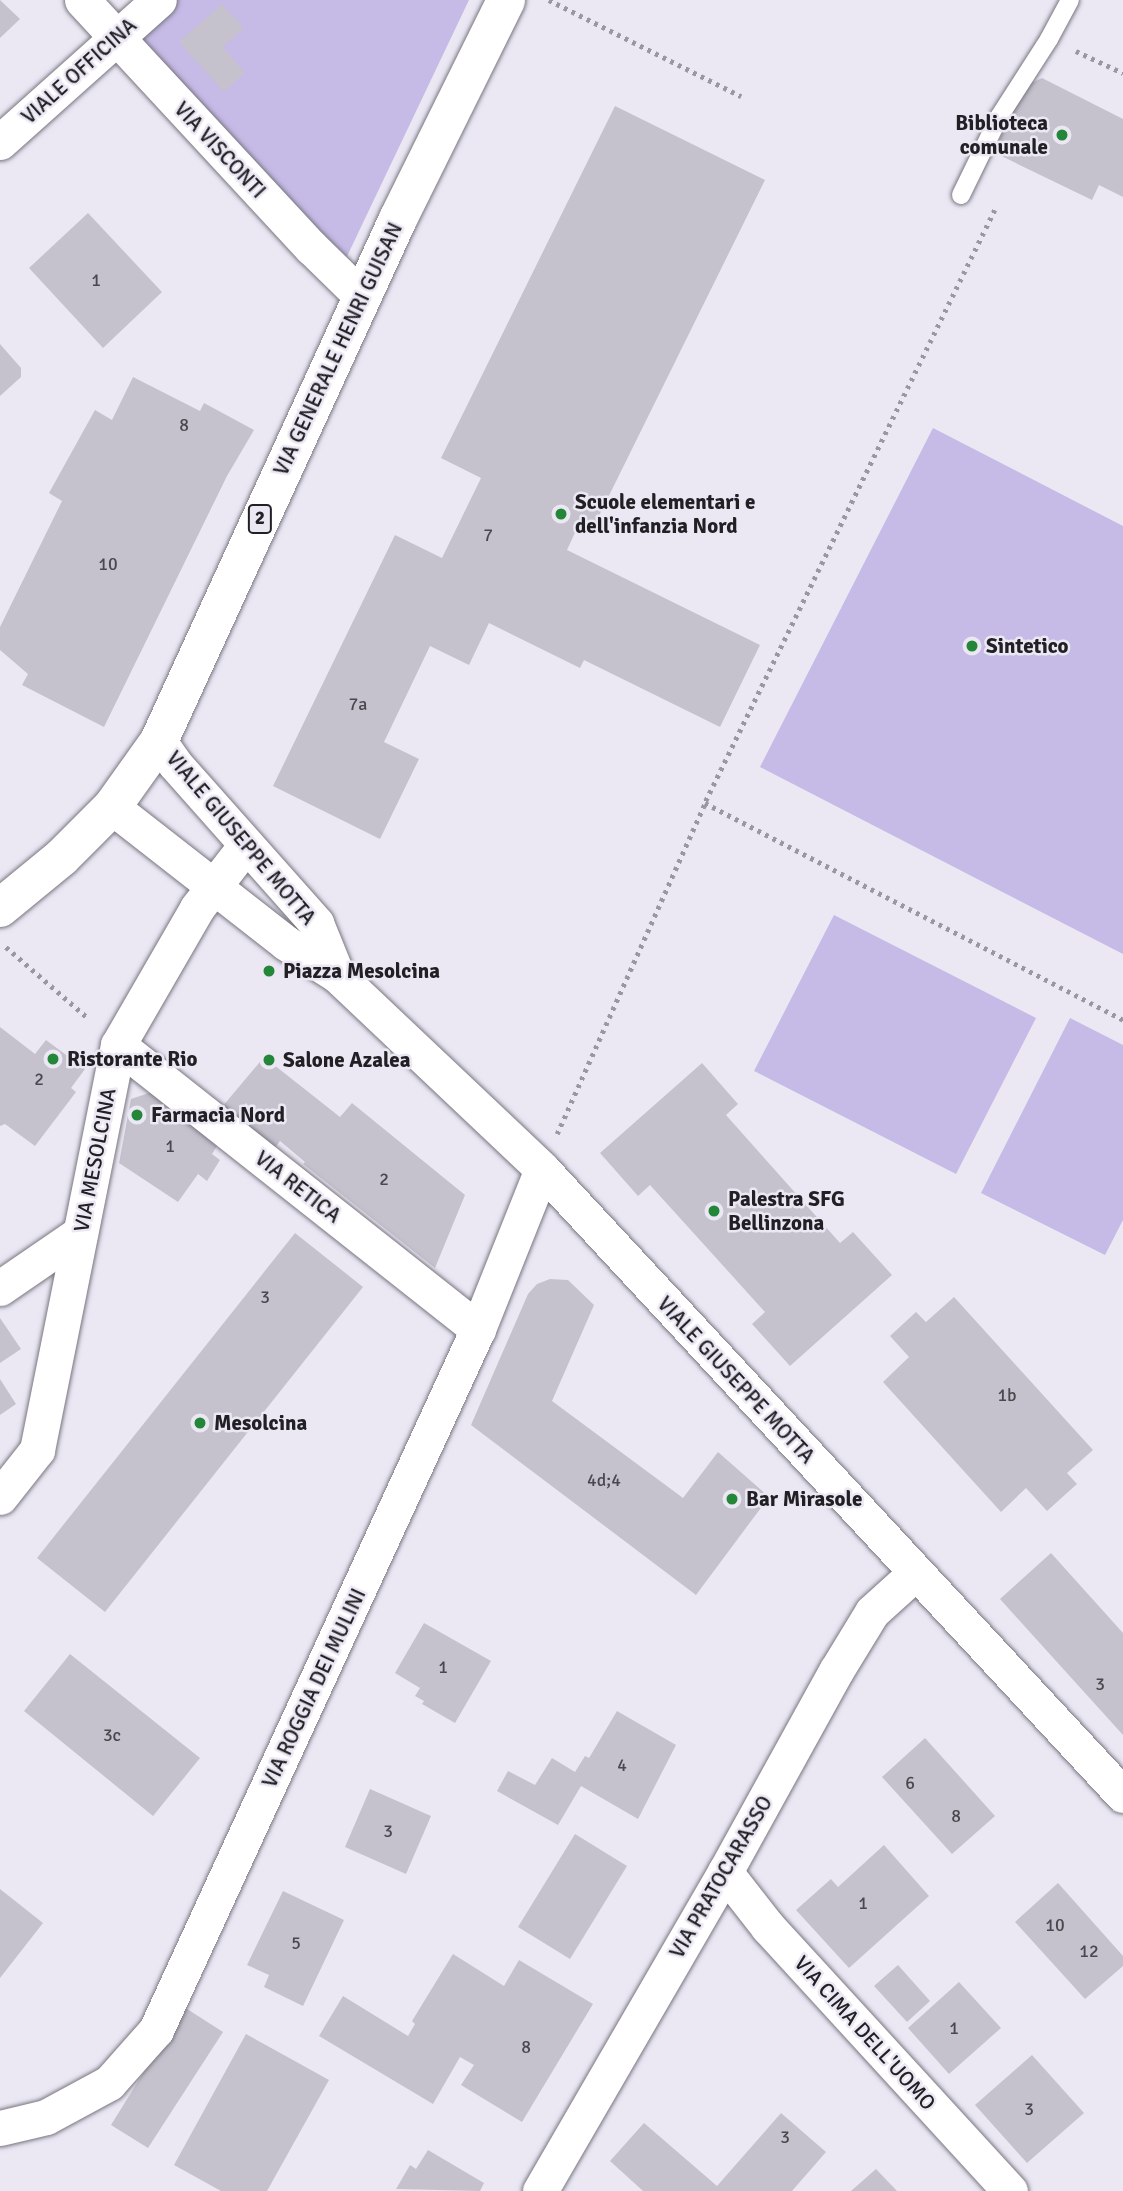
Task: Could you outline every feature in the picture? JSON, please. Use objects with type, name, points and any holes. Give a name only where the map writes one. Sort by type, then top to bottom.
[{"type":"main road","name":"VIA GENERALE HENRI GUISAN","points":[[112,807],[159,741],[362,297],[506,0]]},
{"type":"main road","name":"2","points":[[0,908],[62,857],[112,807]]},
{"type":"street","name":"VIA VISCONTI","points":[[82,0],[312,248],[362,297]]},
{"type":"street","name":"VIALE OFFICINA","points":[[0,142],[159,0]]},
{"type":"street","name":"VIALE GIUSEPPE MOTTA","points":[[159,741],[175,764],[316,923],[337,975]]},
{"type":"street","name":"VIALE GIUSEPPE MOTTA","points":[[112,807],[286,943],[337,975],[542,1169],[914,1574],[1123,1795]]},
{"type":"street","name":"VIA MESOLCINA","points":[[0,1497],[37,1450],[118,1045],[211,886],[246,845]]},
{"type":"street","name":"VIA RETICA","points":[[118,1045],[478,1329]]},
{"type":"street","name":"VIA ROGGIA DEI MULINI","points":[[0,2129],[46,2117],[109,2083],[156,2030],[478,1329],[542,1169]]},
{"type":"street","points":[[0,1288],[80,1233]]},
{"type":"street","name":"VIA PRATOCARASSO","points":[[540,2191],[872,1612],[914,1574]]},
{"type":"street","name":"VIA CIMA DELL'UOMO","points":[[724,1872],[768,1927],[1010,2191]]},
{"type":"lane","points":[[961,195],[999,117],[1049,39],[1070,0]]},
{"type":"path","points":[[549,0],[741,96]]},
{"type":"path","points":[[1049,39],[1123,73]]},
{"type":"path","points":[[542,1169],[705,803],[995,210]]},
{"type":"path","points":[[705,803],[1123,1020]]},
{"type":"path","points":[[0,942],[118,1045]]},
{"type":"shaded area","points":[[148,0],[469,0],[341,269],[121,22]]},
{"type":"shaded area","name":"Sintetico","points":[[933,428],[1123,526],[1123,954],[760,767]]},
{"type":"shaded area","points":[[834,915],[1036,1018],[956,1174],[754,1071]]},
{"type":"shaded area","points":[[1070,1018],[1123,1045],[1123,1220],[1105,1255],[981,1193]]},
{"type":"building","points":[[0,0],[20,19],[0,38]]},
{"type":"building","points":[[222,4],[244,28],[223,47],[245,73],[224,92],[179,42]]},
{"type":"building","name":"Biblioteca comunale","points":[[1042,78],[1123,119],[1123,197],[1099,185],[1092,200],[993,152],[1025,86]]},
{"type":"building","points":[[615,106],[765,180],[591,532],[578,526],[567,550],[760,645],[720,727],[584,660],[580,668],[489,623],[469,665],[430,646],[384,742],[419,759],[380,839],[273,786],[395,535],[442,558],[481,478],[441,458]]},
{"type":"building","points":[[88,213],[162,292],[103,348],[29,268]]},
{"type":"building","points":[[0,344],[21,368],[21,377],[0,396]]},
{"type":"building","points":[[133,377],[200,411],[204,403],[254,430],[227,476],[104,727],[22,685],[28,674],[0,650],[0,627],[62,501],[49,493],[95,410],[112,420]]},
{"type":"building","points":[[0,1027],[35,1054],[46,1040],[85,1069],[71,1088],[76,1092],[35,1146],[5,1124],[0,1126]]},
{"type":"building","points":[[264,1057],[340,1117],[352,1103],[465,1195],[435,1268],[303,1164],[305,1162],[280,1141],[274,1149],[222,1107]]},
{"type":"building","points":[[702,1063],[738,1104],[726,1115],[840,1243],[853,1232],[892,1275],[790,1366],[752,1324],[765,1312],[650,1185],[638,1196],[600,1153]]},
{"type":"building","points":[[161,1089],[222,1138],[212,1154],[220,1160],[207,1181],[198,1174],[178,1202],[119,1163],[131,1099]]},
{"type":"building","name":"Mesolcina","points":[[295,1233],[363,1287],[105,1612],[37,1558]]},
{"type":"building","points":[[550,1279],[568,1280],[594,1305],[552,1401],[683,1498],[718,1452],[769,1497],[696,1595],[471,1425],[528,1294],[537,1284]]},
{"type":"building","points":[[954,1297],[1093,1450],[1067,1473],[1077,1484],[1047,1511],[1026,1488],[1001,1512],[883,1382],[909,1357],[890,1336],[916,1312],[926,1322]]},
{"type":"building","points":[[0,1318],[21,1349],[0,1363]]},
{"type":"building","points":[[0,1379],[16,1404],[0,1415]]},
{"type":"building","points":[[1051,1553],[1123,1633],[1123,1735],[1000,1599]]},
{"type":"building","points":[[424,1623],[491,1661],[455,1723],[422,1704],[424,1701],[415,1696],[420,1688],[395,1673]]},
{"type":"building","points":[[70,1654],[200,1758],[153,1816],[24,1711]]},
{"type":"building","points":[[617,1711],[676,1745],[638,1819],[581,1786],[558,1825],[497,1791],[508,1771],[535,1785],[552,1758],[575,1772],[585,1756],[589,1758]]},
{"type":"building","points":[[925,1738],[995,1816],[952,1854],[882,1777]]},
{"type":"building","points":[[370,1789],[431,1816],[406,1874],[345,1847]]},
{"type":"building","points":[[575,1834],[627,1866],[570,1959],[518,1927]]},
{"type":"building","points":[[884,1845],[929,1896],[849,1968],[796,1910],[831,1879],[838,1887]]},
{"type":"building","points":[[1058,1883],[1123,1956],[1123,1966],[1085,1999],[1015,1922]]},
{"type":"building","points":[[0,1889],[43,1923],[0,1978]]},
{"type":"building","points":[[283,1891],[344,1920],[303,2006],[264,1987],[269,1975],[247,1965]]},
{"type":"building","points":[[453,1954],[504,1986],[519,1960],[593,2004],[522,2122],[461,2085],[474,2065],[460,2057],[433,2104],[319,2036],[343,1996],[408,2036],[415,2024],[412,2021]]},
{"type":"building","points":[[898,1965],[930,2001],[907,2022],[874,1986]]},
{"type":"building","points":[[959,1982],[1001,2028],[949,2074],[908,2028]]},
{"type":"building","points":[[184,2007],[223,2032],[148,2148],[111,2125]]},
{"type":"building","points":[[246,2034],[329,2080],[267,2191],[221,2191],[174,2165]]},
{"type":"building","points":[[1032,2055],[1084,2113],[1027,2163],[975,2105]]},
{"type":"building","points":[[781,2113],[826,2152],[792,2191],[643,2191],[610,2161],[644,2123],[717,2186]]},
{"type":"building","points":[[428,2150],[484,2183],[480,2191],[396,2189],[410,2165],[416,2169]]},
{"type":"building","points":[[876,2169],[897,2191],[851,2191]]},
{"type":"place","name":"Biblioteca comunale","points":[[1062,135]]},
{"type":"place","name":"Scuole elementari e dell'infanzia Nord","points":[[561,514]]},
{"type":"place","name":"Sintetico","points":[[972,646]]},
{"type":"place","name":"Piazza Mesolcina","points":[[269,971]]},
{"type":"place","name":"Ristorante Rio","points":[[53,1059]]},
{"type":"place","name":"Salone Azalea","points":[[269,1060]]},
{"type":"place","name":"Farmacia Nord","points":[[137,1115]]},
{"type":"place","name":"Palestra SFG Bellinzona","points":[[714,1211]]},
{"type":"place","name":"Mesolcina","points":[[200,1423]]},
{"type":"place","name":"Bar Mirasole","points":[[732,1499]]}]
